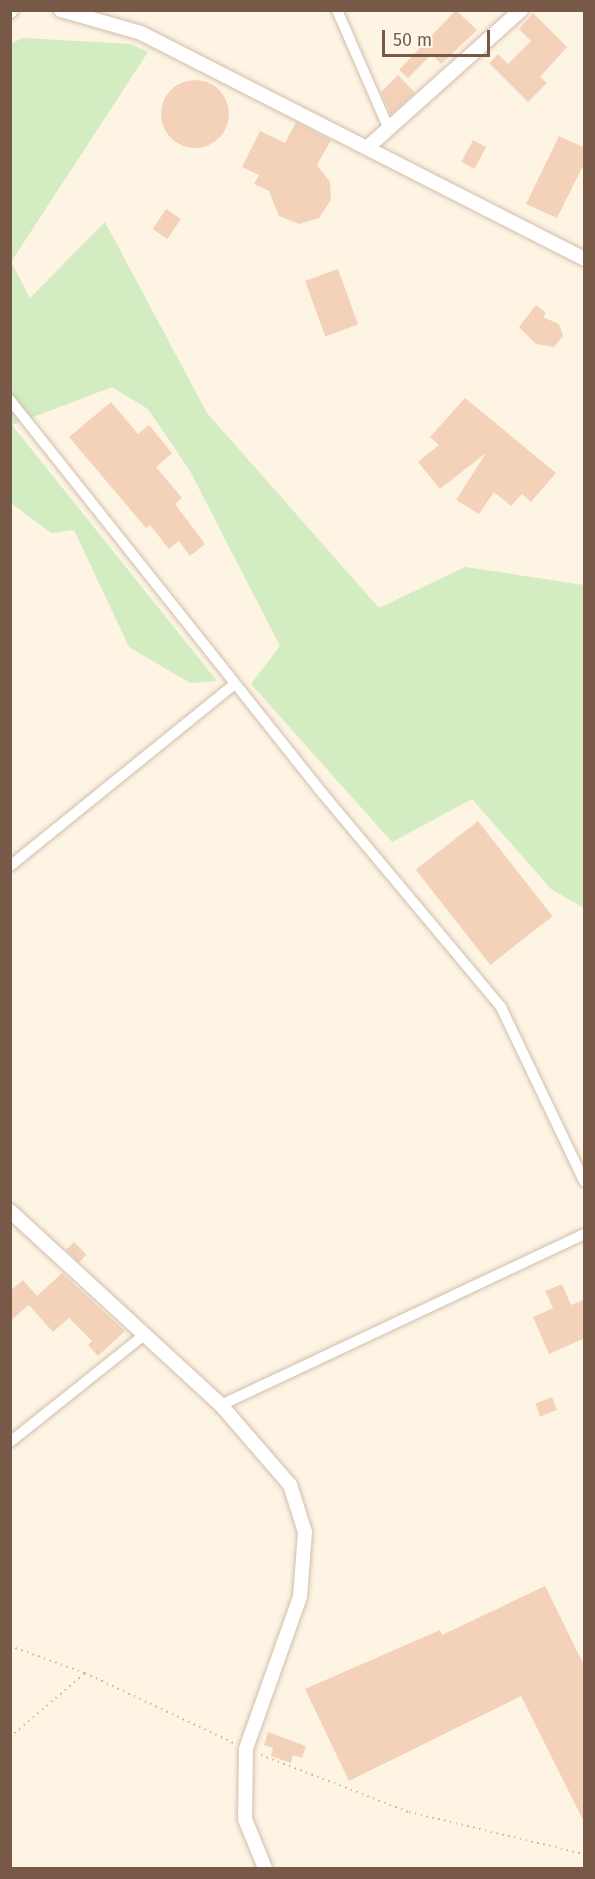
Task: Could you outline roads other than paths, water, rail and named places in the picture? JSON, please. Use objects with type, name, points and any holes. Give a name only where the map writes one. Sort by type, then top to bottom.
[{"type":"street","points":[[61,10],[141,33],[369,146],[585,259]]},
{"type":"street","points":[[337,10],[389,129]]},
{"type":"street","points":[[369,146],[521,10]]},
{"type":"street","points":[[10,400],[235,684],[501,1007],[585,1180]]},
{"type":"street","points":[[10,866],[235,684]]},
{"type":"street","points":[[10,1211],[221,1405],[290,1485],[305,1532],[300,1597],[246,1749],[245,1819],[265,1869]]},
{"type":"street","points":[[221,1405],[585,1234]]},
{"type":"street","points":[[10,1442],[144,1335]]}]
